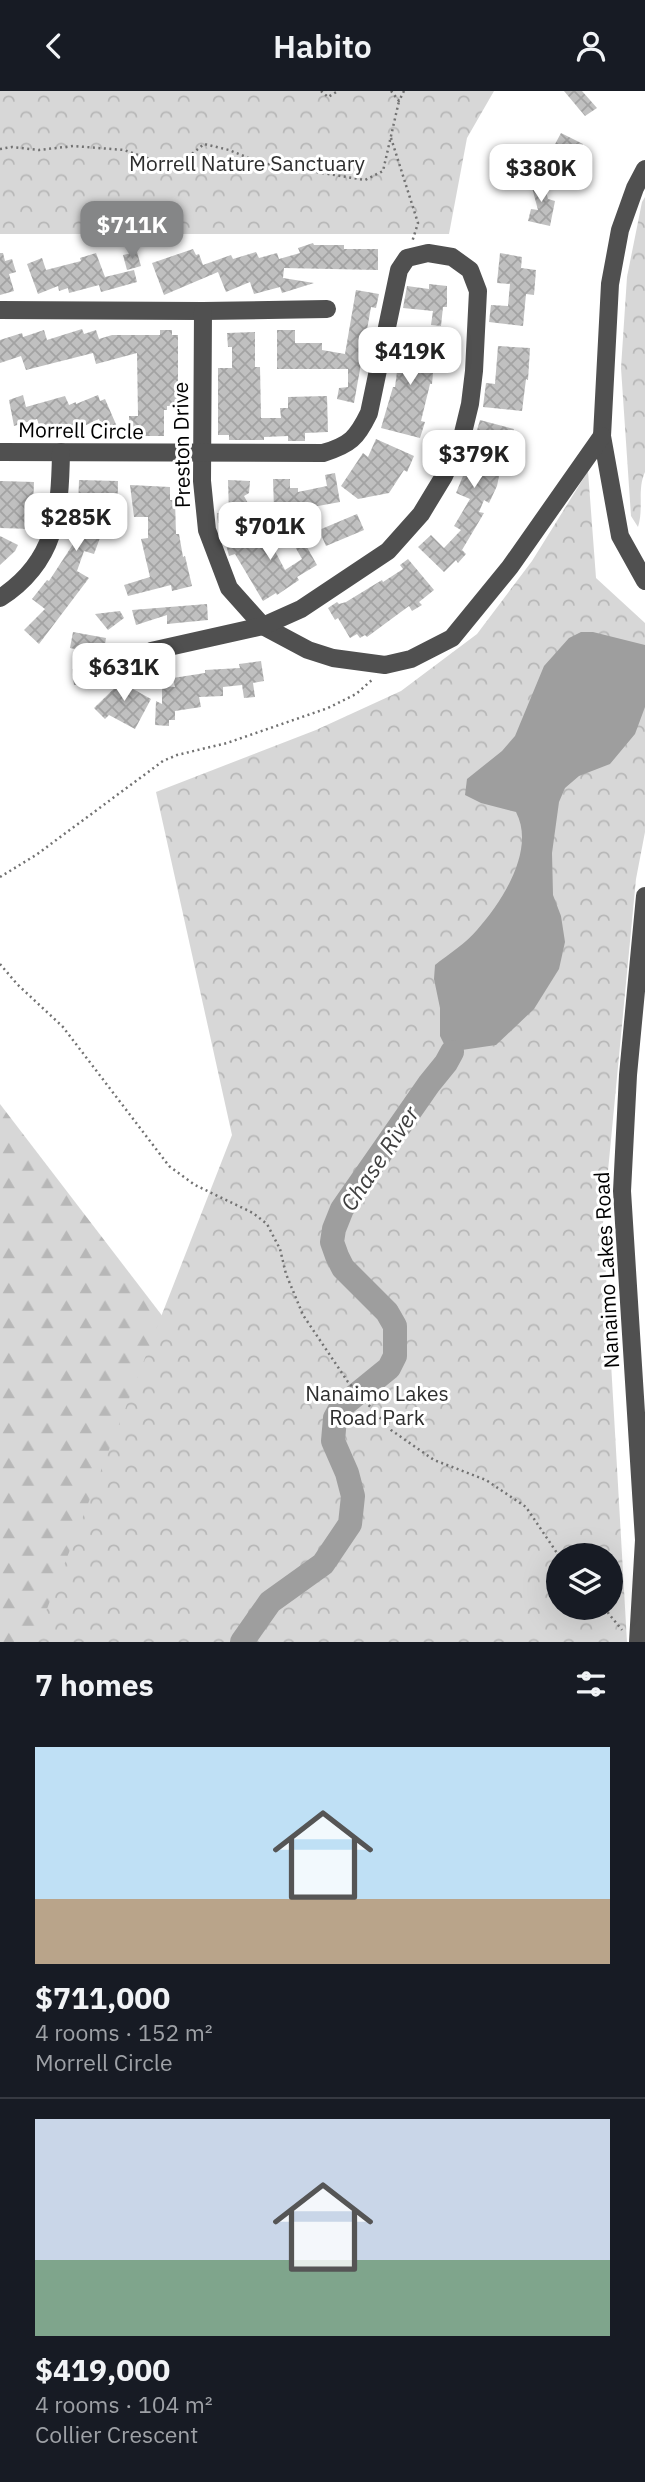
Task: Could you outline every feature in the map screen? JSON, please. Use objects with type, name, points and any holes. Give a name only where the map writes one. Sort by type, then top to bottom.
[{"type":"street","points":[[645,169],[620,230],[610,284],[602,436],[620,536],[645,581]]},
{"type":"street","points":[[151,651],[263,626],[301,609],[388,551],[421,514],[444,476],[462,437],[474,371],[478,291],[470,270],[452,257],[428,253],[407,258]]},
{"type":"street","name":"Morrell Circle","points":[[0,452],[323,453],[344,447],[359,432],[369,414],[399,270],[407,258]]},
{"type":"street","points":[[0,310],[327,309]]},
{"type":"street","name":"Preston Drive","points":[[203,311],[202,481],[207,530],[229,588],[263,626],[307,650],[333,658],[390,664]]},
{"type":"street","points":[[390,664],[411,659],[452,638],[510,567],[602,436]]},
{"type":"street","points":[[0,598],[13,589],[46,550],[59,510],[61,452]]},
{"type":"street","name":"Nanaimo Lakes Road","points":[[631,1637],[644,1540],[622,1191],[628,1075],[645,896]]},
{"type":"path","points":[[321,91],[328,97],[338,91]]},
{"type":"path","points":[[391,91],[399,101]]},
{"type":"path","points":[[0,149],[12,147],[39,150],[83,146],[124,150],[153,160],[181,163],[204,144],[229,150],[261,163],[365,180],[383,170],[399,101],[404,91]]},
{"type":"path","points":[[391,136],[418,223],[407,258]]},
{"type":"path","points":[[0,877],[36,855],[163,761],[227,743],[328,708],[356,694],[390,664]]},
{"type":"path","points":[[0,964],[17,984],[63,1027],[169,1166],[195,1185],[253,1213],[267,1224],[280,1249],[286,1274],[303,1315],[348,1382],[384,1423],[412,1447],[434,1460],[486,1480],[526,1507],[550,1543]]},
{"type":"path","points":[[615,1620],[631,1637]]},
{"type":"green space","name":"Morrell Nature Sanctuary","points":[[0,91],[494,91],[467,138],[449,234],[0,234]]},
{"type":"green space","points":[[645,197],[645,472],[641,485],[638,527],[631,516],[621,368],[627,277]]},
{"type":"green space","name":"Nanaimo Lakes Road Park","points":[[588,471],[596,578],[645,623],[645,832],[636,879],[603,1223],[621,1543],[546,1543],[546,1620],[623,1620],[623,1572],[627,1642],[34,1642],[232,1135],[156,792],[316,730],[401,691],[477,634],[532,561]]},
{"type":"green space","points":[[0,1104],[412,1642],[0,1642]]},
{"type":"shaded area","points":[[581,632],[593,632],[645,645],[645,707],[635,734],[610,764],[579,776],[565,788],[559,802],[552,853],[553,895],[561,916],[565,942],[559,969],[534,1009],[496,1045],[448,1052],[440,1036],[435,965],[473,935],[487,918],[513,875],[522,843],[516,812],[481,803],[465,795],[467,779],[502,751],[515,736],[544,666],[569,638]]},
{"type":"building","points":[[564,91],[582,91],[597,108],[585,116]]},
{"type":"building","points":[[561,133],[583,144],[580,150],[585,152],[582,158],[584,159],[579,169],[556,158],[560,151],[553,148]]},
{"type":"building","points":[[542,177],[548,199],[555,201],[550,226],[528,221],[531,209],[538,210],[530,180]]},
{"type":"building","points":[[313,243],[344,245],[344,249],[378,249],[378,270],[284,268],[283,278],[314,283],[282,293],[280,287],[254,294],[250,282],[226,292],[218,272],[164,295],[152,263],[193,249],[196,255],[199,254],[203,265],[231,255],[233,259],[256,252],[259,258],[277,253],[279,259],[300,253],[298,248]]},
{"type":"building","points":[[137,252],[141,266],[127,270],[123,255]]},
{"type":"building","points":[[0,253],[3,253],[5,261],[12,259],[16,272],[9,274],[14,291],[0,295]]},
{"type":"building","points":[[96,253],[105,277],[134,270],[137,282],[101,292],[99,285],[69,293],[68,288],[59,291],[58,286],[38,294],[27,264],[42,258],[46,270],[81,261],[80,258]]},
{"type":"building","points":[[500,253],[522,257],[521,268],[536,270],[534,295],[526,294],[523,326],[489,322],[491,305],[508,306],[510,284],[497,283]]},
{"type":"building","points":[[429,284],[447,286],[447,307],[443,307],[441,326],[431,325],[433,311],[403,308],[407,286],[429,289]]},
{"type":"building","points":[[356,290],[379,294],[376,308],[371,307],[354,403],[337,399],[339,388],[348,387],[348,369],[277,369],[277,330],[295,330],[295,343],[322,343],[322,350],[345,354]]},
{"type":"building","points":[[82,329],[84,334],[96,330],[99,339],[112,335],[160,335],[160,330],[172,330],[172,335],[178,335],[178,406],[167,406],[167,410],[164,410],[164,436],[129,436],[129,416],[138,416],[137,353],[96,364],[93,353],[26,370],[21,356],[0,363],[0,340],[22,333],[23,337],[44,330],[47,340]]},
{"type":"building","points":[[255,332],[255,367],[260,367],[261,418],[281,418],[280,408],[288,408],[288,397],[327,396],[328,432],[305,433],[305,441],[288,441],[288,436],[264,437],[264,440],[229,440],[229,435],[218,435],[218,368],[232,368],[232,347],[228,347],[227,333]]},
{"type":"building","points":[[402,333],[432,338],[429,362],[434,362],[432,384],[421,421],[425,422],[420,438],[381,428],[395,387]]},
{"type":"building","points":[[498,346],[530,348],[522,411],[483,407],[486,383],[495,384]]},
{"type":"building","points":[[23,395],[26,407],[65,396],[69,405],[76,404],[98,395],[100,401],[105,399],[118,429],[105,434],[99,419],[80,428],[81,432],[72,436],[67,424],[41,430],[37,419],[14,426],[9,400]]},
{"type":"building","points":[[480,420],[514,429],[507,454],[509,455],[506,467],[501,466],[497,486],[489,503],[484,500],[479,512],[484,513],[462,550],[466,554],[444,572],[418,547],[431,535],[444,548],[461,530],[454,526],[470,499],[456,493]]},
{"type":"building","points":[[376,439],[414,456],[407,472],[404,470],[389,493],[358,499],[341,486],[363,453],[368,457]]},
{"type":"building","points":[[335,473],[340,502],[296,510],[274,510],[273,479],[290,479],[290,488],[298,488],[298,492],[327,486],[325,475]]},
{"type":"building","points":[[79,480],[118,481],[117,527],[104,527],[94,554],[84,551],[77,571],[89,578],[39,644],[24,630],[45,609],[32,599],[47,580],[49,581],[77,538]]},
{"type":"building","points":[[228,480],[250,481],[249,493],[244,496],[259,523],[218,523],[217,513],[229,513]]},
{"type":"building","points":[[0,481],[34,482],[32,529],[0,528]]},
{"type":"building","points":[[130,485],[170,487],[170,500],[175,500],[176,534],[179,534],[192,586],[172,591],[171,585],[128,596],[124,585],[150,577],[141,539],[148,538],[148,517],[134,517]]},
{"type":"building","points":[[357,514],[364,530],[326,546],[319,530]]},
{"type":"building","points":[[294,524],[317,565],[297,577],[299,580],[277,595],[276,593],[263,601],[235,554],[229,556],[225,541],[263,532],[263,538],[267,536],[285,570],[302,559],[284,527]]},
{"type":"building","points":[[0,536],[18,545],[0,565]]},
{"type":"building","points":[[408,559],[434,590],[419,602],[422,605],[412,611],[409,606],[367,637],[365,635],[360,638],[357,634],[350,638],[338,618],[335,620],[328,608],[337,602],[346,602],[382,580],[383,582],[403,569],[400,565]]},
{"type":"building","points":[[207,604],[208,620],[167,624],[167,615],[136,625],[132,610]]},
{"type":"building","points":[[120,611],[124,618],[108,630],[95,614]]},
{"type":"building","points":[[73,632],[106,638],[103,655],[70,648]]},
{"type":"building","points":[[261,661],[264,681],[253,683],[255,697],[244,698],[242,685],[223,687],[223,696],[199,697],[201,707],[175,711],[175,720],[169,720],[169,726],[155,725],[156,701],[162,704],[162,686],[175,687],[173,678],[205,673],[205,670],[240,668],[239,664]]},
{"type":"building","points":[[107,664],[109,681],[74,685],[72,669]]},
{"type":"building","points":[[128,675],[138,683],[133,689],[151,699],[135,729],[109,715],[105,719],[94,708]]},
{"type":"waterway","name":"Chase River","points":[[242,1642],[270,1602],[323,1564],[350,1524],[353,1496],[347,1473],[333,1441],[335,1418],[341,1407],[389,1368],[395,1356],[395,1326],[387,1312],[343,1268],[332,1242],[334,1229],[342,1209],[452,1052]]}]
